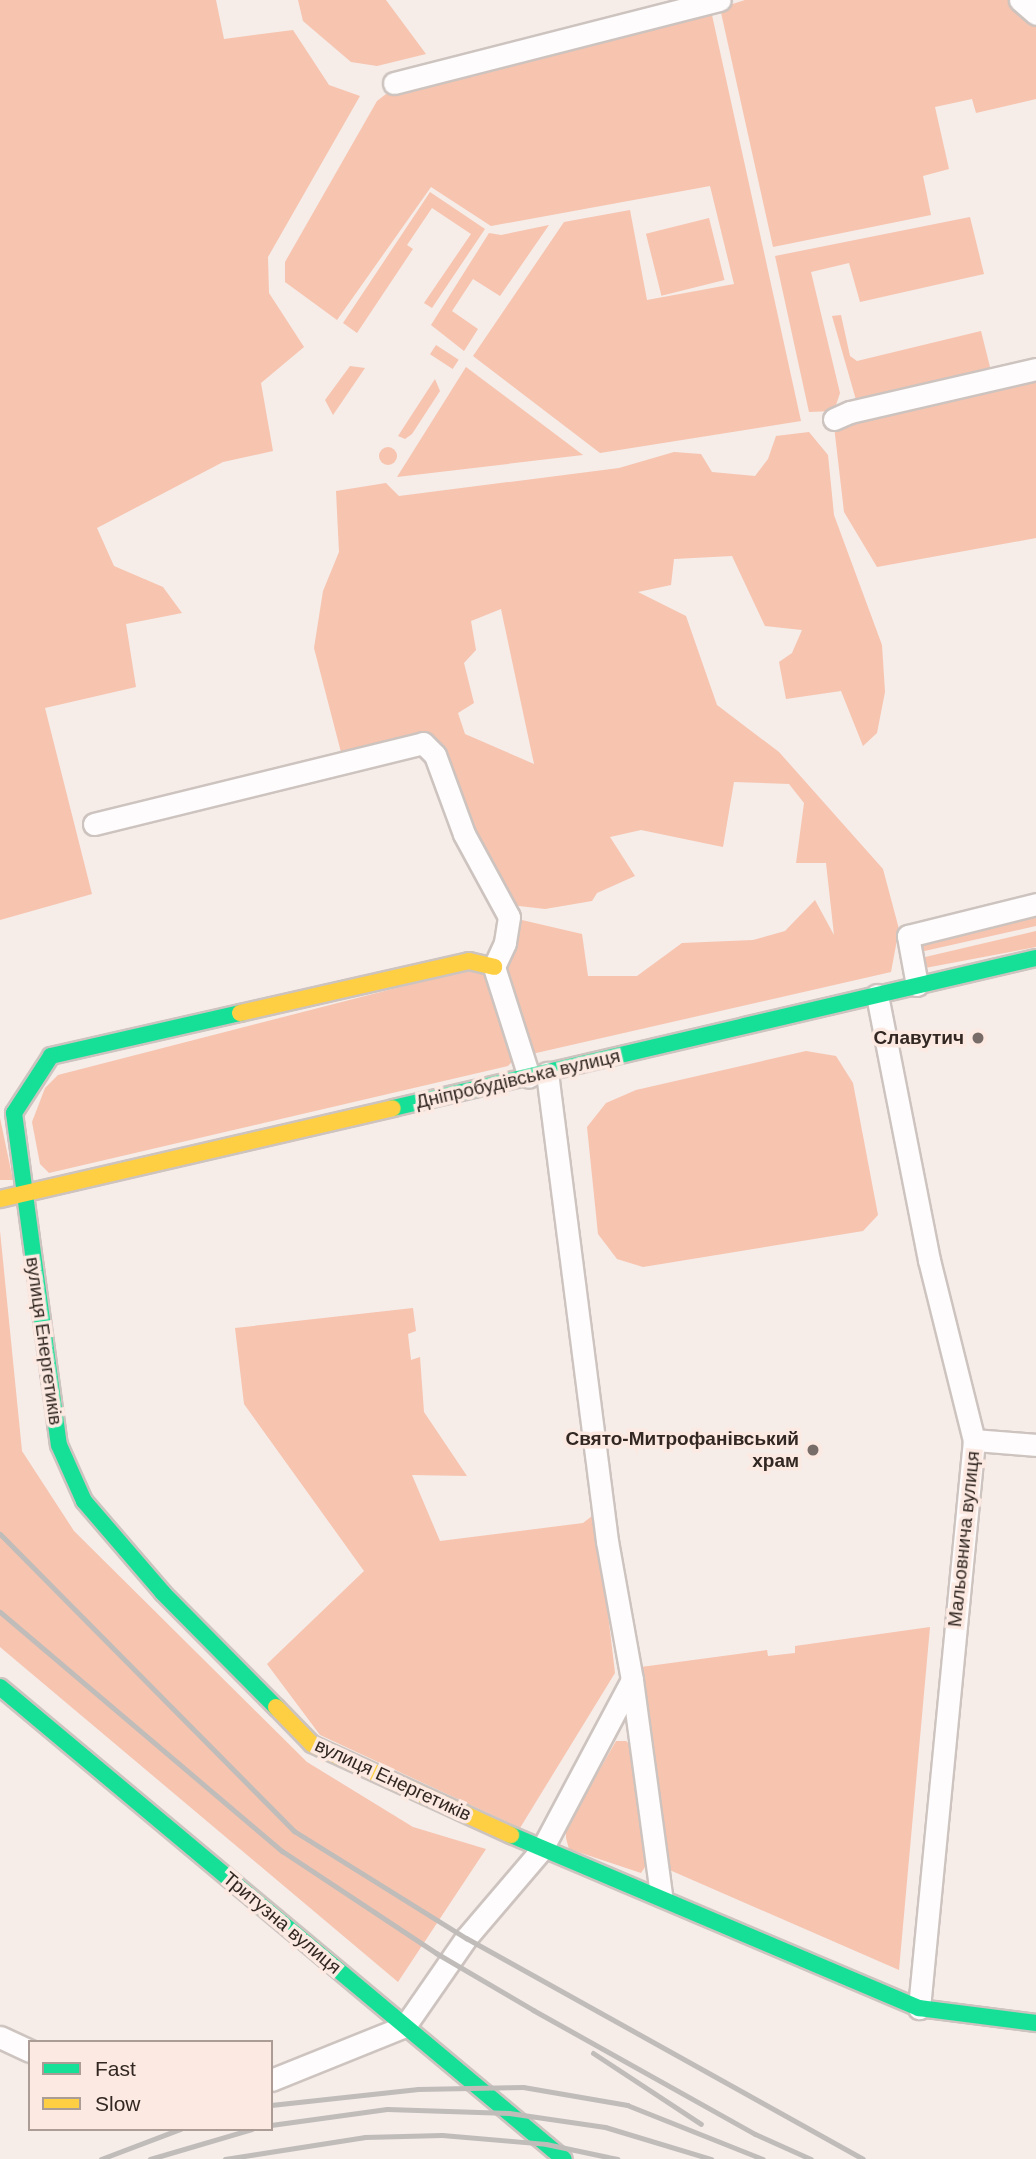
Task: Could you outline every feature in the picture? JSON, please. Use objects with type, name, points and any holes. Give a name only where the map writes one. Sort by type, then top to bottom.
[{"type":"street","points":[[394,83],[720,0]]},
{"type":"street","points":[[1020,0],[1036,14]]},
{"type":"street","points":[[834,419],[850,412],[1036,369]]},
{"type":"street","points":[[94,824],[423,743],[435,755],[464,834],[509,917],[505,943],[494,967],[538,1075],[607,1541],[632,1679],[661,1895]]},
{"type":"street","points":[[916,985],[908,936],[1036,904]]},
{"type":"street","name":"Дніпробудівська вулиця","points":[[0,1199],[26,1197],[1036,958]]},
{"type":"street","name":"вулиця Енергетиків","points":[[494,967],[469,961],[51,1056],[14,1113],[59,1445],[84,1501],[163,1593],[312,1744],[541,1849],[661,1895],[919,2008],[1036,2023]]},
{"type":"street","name":"Мальовнича вулиця","points":[[877,995],[929,1261],[974,1440],[919,2008]]},
{"type":"street","points":[[974,1440],[1036,1445]]},
{"type":"street","points":[[273,2079],[405,2026],[466,1938],[541,1849],[632,1679]]},
{"type":"street","name":"Тритузна вулиця","points":[[0,1687],[564,2159]]},
{"type":"street","points":[[0,2037],[28,2050]]},
{"type":"shaded area","points":[[0,0],[216,0],[224,39],[293,30],[329,85],[360,96],[268,257],[269,293],[304,347],[261,383],[273,451],[223,462],[97,528],[114,566],[163,587],[182,613],[126,624],[136,687],[45,708],[92,894],[0,920]]},
{"type":"shaded area","points":[[298,0],[386,0],[426,54],[377,66],[351,62],[303,21]]},
{"type":"shaded area","points":[[745,0],[1015,0],[1036,19],[1036,99],[976,113],[972,99],[935,107],[949,169],[923,176],[931,215],[773,247],[720,8]]},
{"type":"shaded area","points":[[712,15],[801,421],[600,453],[473,356],[564,222],[630,210],[647,300],[734,284],[710,186],[491,226],[431,187],[337,320],[285,282],[285,262],[377,101],[395,87]]},
{"type":"shaded area","points":[[430,192],[485,229],[432,308],[424,303],[471,234],[432,208],[407,245],[413,249],[357,333],[343,323]]},
{"type":"shaded area","points":[[970,217],[984,274],[860,302],[849,263],[811,272],[840,393],[834,411],[809,412],[775,256]]},
{"type":"shaded area","points":[[709,218],[724,280],[661,296],[646,234]]},
{"type":"shaded area","points":[[549,225],[500,296],[473,279],[452,311],[478,329],[464,351],[431,325],[489,233],[501,235]]},
{"type":"shaded area","points":[[841,315],[850,356],[857,361],[981,331],[992,375],[856,400],[832,316]]},
{"type":"shaded area","points":[[436,345],[459,360],[453,369],[430,354]]},
{"type":"shaded area","points":[[350,366],[365,368],[333,415],[325,400]]},
{"type":"shaded area","points":[[466,367],[583,455],[397,477]]},
{"type":"shaded area","points":[[435,379],[440,391],[412,434],[405,439],[398,436]]},
{"type":"shaded area","points":[[1036,381],[1036,538],[877,567],[844,512],[834,426]]},
{"type":"shaded area","points":[[809,432],[828,455],[834,515],[882,645],[885,692],[877,733],[863,746],[841,691],[786,699],[779,662],[792,653],[802,630],[765,626],[732,556],[674,559],[671,585],[638,592],[686,616],[717,705],[779,752],[883,869],[899,929],[891,972],[523,1056],[494,967],[509,917],[582,934],[588,976],[637,976],[682,943],[753,940],[785,931],[815,900],[834,935],[826,863],[796,863],[804,803],[789,784],[734,782],[723,847],[641,830],[610,837],[635,876],[597,893],[592,901],[545,909],[501,904],[423,743],[343,760],[314,648],[323,591],[339,552],[336,491],[386,483],[399,496],[619,468],[674,452],[701,454],[712,472],[755,476],[768,459],[776,436]],"holes":[[[501,609],[534,764],[465,734],[458,713],[474,703],[464,663],[476,650],[471,621]]]},
{"type":"shaded area","points":[[384,447],[392,447],[397,456],[395,463],[384,465],[379,460],[379,452]]},
{"type":"shaded area","points":[[1036,910],[1036,926],[920,952],[920,943]]},
{"type":"shaded area","points":[[1036,931],[1036,947],[925,968],[921,958]]},
{"type":"shaded area","points":[[462,971],[484,972],[517,1056],[508,1066],[49,1173],[40,1164],[32,1122],[45,1088],[58,1075]]},
{"type":"shaded area","points":[[806,1051],[836,1056],[853,1083],[878,1215],[863,1231],[643,1267],[617,1259],[598,1234],[587,1127],[606,1103],[636,1090]]},
{"type":"shaded area","points":[[0,1118],[13,1180],[0,1180]]},
{"type":"shaded area","points":[[0,1231],[22,1451],[74,1531],[307,1762],[413,1827],[486,1849],[398,1982],[0,1647]]},
{"type":"shaded area","points":[[413,1308],[416,1331],[408,1334],[411,1360],[420,1357],[424,1412],[467,1476],[412,1475],[440,1541],[583,1523],[596,1513],[615,1673],[520,1828],[320,1735],[267,1664],[364,1571],[244,1404],[235,1328]]},
{"type":"shaded area","points":[[930,1627],[899,1970],[665,1868],[641,1667],[767,1650],[768,1656],[795,1653],[795,1646]]},
{"type":"shaded area","points":[[616,1741],[626,1741],[633,1747],[647,1864],[641,1873],[569,1849],[566,1838],[566,1828]]},
{"type":"railway","points":[[0,1534],[294,1831],[466,1938],[863,2159]]},
{"type":"railway","points":[[0,1612],[282,1851],[436,1953],[533,2010],[755,2134],[811,2159]]},
{"type":"railway","points":[[593,2053],[701,2124]]},
{"type":"railway","points":[[273,2105],[418,2089],[523,2087],[627,2105],[763,2159]]},
{"type":"railway","points":[[273,2125],[387,2109],[509,2113],[605,2127],[711,2159]]},
{"type":"railway","points":[[101,2159],[175,2131]]},
{"type":"railway","points":[[150,2159],[245,2131]]},
{"type":"railway","points":[[225,2159],[365,2137],[442,2135],[546,2144],[617,2159]]},
{"type":"traffic: fast","points":[[393,1108],[1036,958]]},
{"type":"traffic: fast","points":[[240,1013],[51,1056],[14,1113],[59,1445],[84,1501],[163,1593],[276,1707]]},
{"type":"traffic: fast","points":[[0,1687],[564,2159]]},
{"type":"traffic: fast","points":[[511,1835],[919,2008],[1036,2023]]},
{"type":"traffic: slow","points":[[240,1013],[469,961],[494,967]]},
{"type":"traffic: slow","points":[[0,1199],[393,1108]]},
{"type":"traffic: slow","points":[[276,1707],[312,1744],[511,1835]]},
{"type":"place","name":"Славутич","points":[[978,1038]]},
{"type":"place","name":"Свято-Митрофанівський храм","points":[[813,1450]]}]
